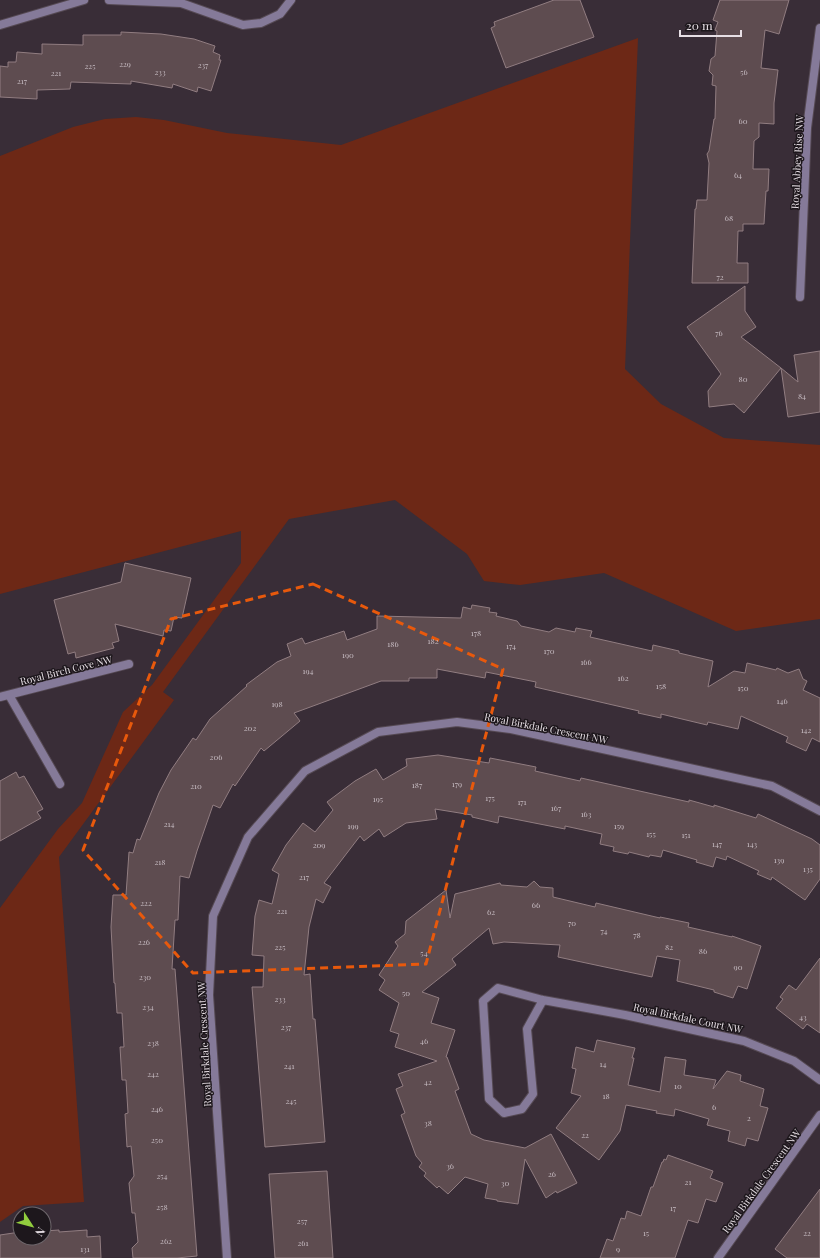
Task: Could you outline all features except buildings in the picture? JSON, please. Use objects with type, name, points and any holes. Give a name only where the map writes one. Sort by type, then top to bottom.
[{"type":"street","points":[[0,25],[84,0]]},
{"type":"street","points":[[109,0],[181,3],[243,25],[262,23],[280,14],[291,0]]},
{"type":"street","name":"Royal Abbey Rise NW","points":[[800,298],[807,128],[820,28]]},
{"type":"street","name":"Royal Birch Cove NW","points":[[0,697],[129,664]]},
{"type":"street","name":"Royal Birch Cove NW","points":[[9,695],[60,784]]},
{"type":"street","name":"Royal Birkdale Crescent NW","points":[[227,1258],[210,995],[213,916],[248,837],[305,771],[378,732],[457,722],[511,729],[772,786],[820,811]]},
{"type":"street","name":"Royal Birkdale Court NW","points":[[543,1000],[527,1029],[533,1094],[522,1109],[504,1112],[489,1099],[483,1001],[498,988],[543,1000],[625,1015],[744,1041],[794,1061],[820,1080]]},
{"type":"street","name":"Royal Birkdale Crescent NW","points":[[718,1258],[820,1116]]},
{"type":"highlighted area","points":[[313,584],[503,669],[426,964],[193,973],[83,850],[171,619]]},
{"type":"shaded area","points":[[638,38],[625,369],[661,404],[724,438],[820,445],[820,619],[736,631],[604,573],[520,585],[484,581],[467,554],[395,500],[289,519],[163,692],[174,700],[59,857],[84,1202],[12,1206],[12,1214],[0,1222],[0,908],[58,829],[82,803],[123,712],[152,685],[241,563],[241,531],[0,594],[0,156],[73,127],[105,119],[136,117],[164,120],[227,133],[341,145]]}]
